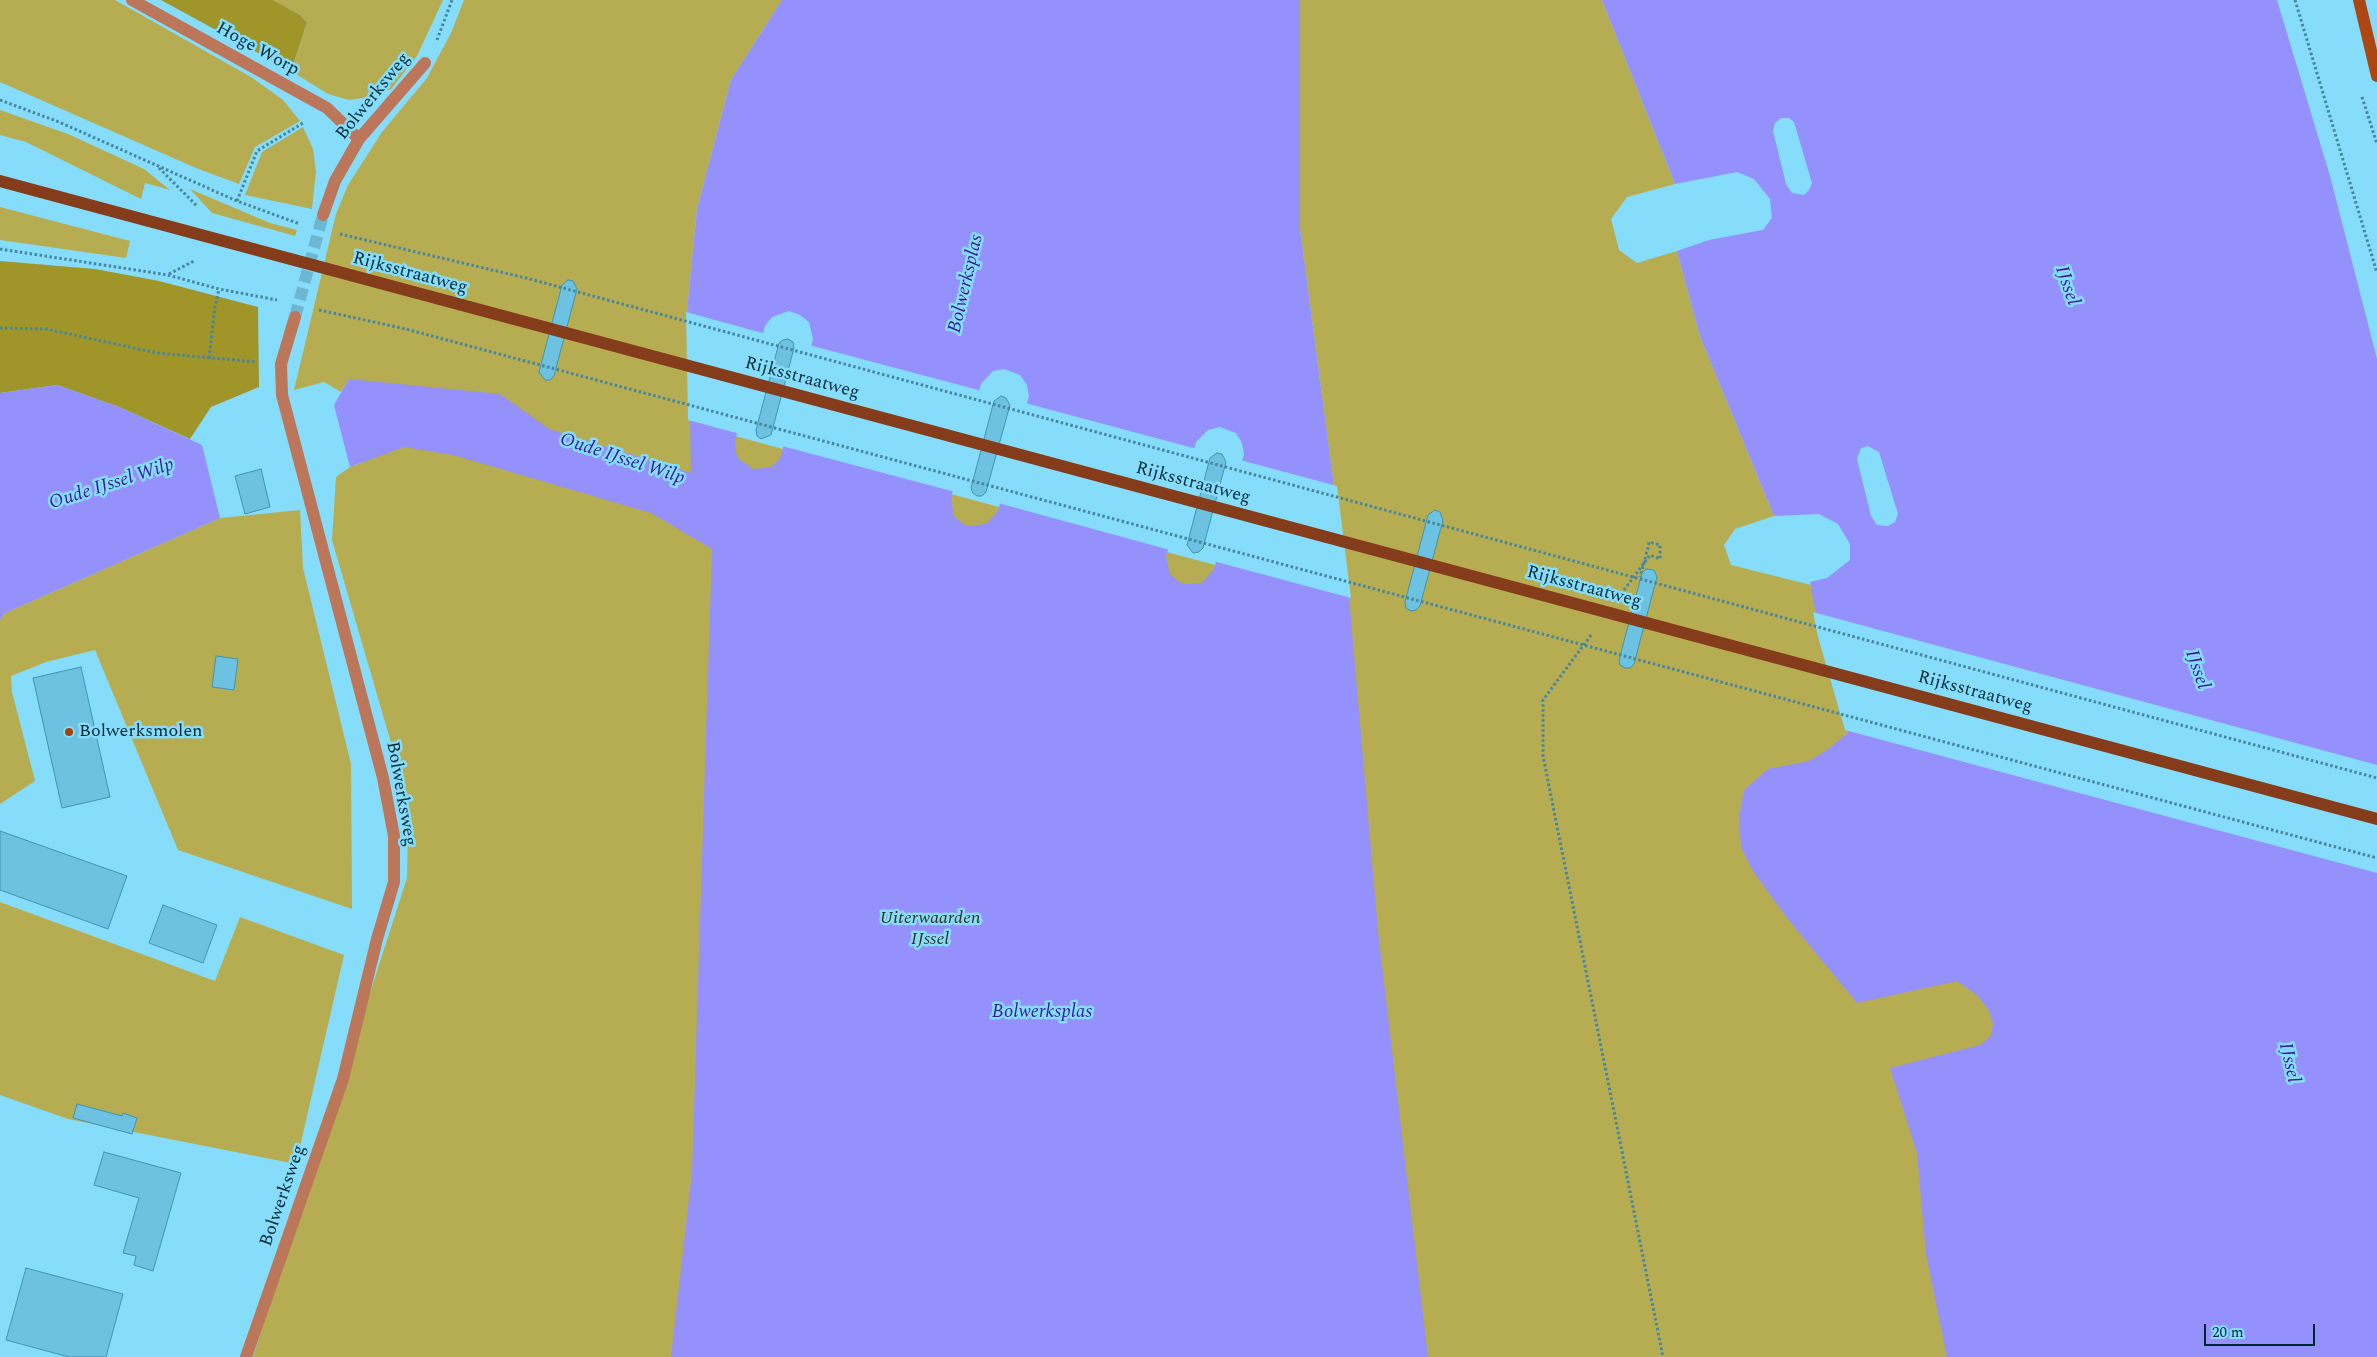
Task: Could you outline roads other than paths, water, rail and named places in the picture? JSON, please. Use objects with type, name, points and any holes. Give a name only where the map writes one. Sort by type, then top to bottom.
[{"type":"main road","name":"Rijksstraatweg","points":[[0,181],[2377,819]]},
{"type":"street","name":"Hoge Worp","points":[[132,0],[327,108],[359,139]]},
{"type":"street","points":[[2359,0],[2377,76]]},
{"type":"street","name":"Bolwerksweg","points":[[323,215],[336,181],[359,139],[425,63]]},
{"type":"street","name":"Bolwerksweg","points":[[246,1357],[343,1079],[377,939],[394,882],[394,836],[383,778],[282,395],[281,364],[295,317]]},
{"type":"water","name":"Bolwerksplas","points":[[782,0],[1300,0],[1300,229],[1350,608],[1378,931],[1428,1357],[671,1357],[692,1172],[712,549],[651,513],[453,455],[404,447],[350,467],[334,405],[349,379],[500,394],[549,429],[691,473],[688,302],[697,209],[731,80]],"holes":[[[789,311],[800,315],[809,322],[813,339],[780,459],[771,467],[753,469],[739,459],[736,453],[735,441],[765,326],[772,317]],[[1004,369],[1020,375],[1027,385],[1029,396],[998,511],[986,524],[969,526],[963,524],[954,516],[951,498],[981,384],[993,371]],[[1220,427],[1236,433],[1242,443],[1244,454],[1214,569],[1202,583],[1184,584],[1170,574],[1166,557],[1196,442],[1208,430]]]},
{"type":"water","name":"IJssel","points":[[1602,0],[2277,0],[2330,176],[2377,359],[2377,1357],[1947,1357],[1926,1254],[1917,1153],[1890,1068],[1980,1045],[1991,1036],[1993,1023],[1988,1009],[1977,995],[1957,981],[1857,1003],[1787,918],[1753,871],[1741,847],[1739,817],[1744,790],[1768,769],[1809,761],[1827,750],[1848,733],[1820,636],[1810,582],[1827,578],[1850,560],[1850,544],[1838,524],[1819,514],[1774,516],[1700,336],[1677,251],[1709,240],[1763,230],[1772,218],[1770,199],[1754,179],[1737,172],[1675,184]]},
{"type":"water","name":"Oude IJssel Wilp","points":[[57,385],[119,407],[202,445],[220,518],[5,613],[0,620],[0,393]]},
{"type":"tunnel","points":[[295,317],[323,215]]},
{"type":"place","name":"Bolwerksmolen","points":[[69,732]]},
{"type":"park label","name":"Uiterwaarden IJssel","points":[[930,930]]}]
